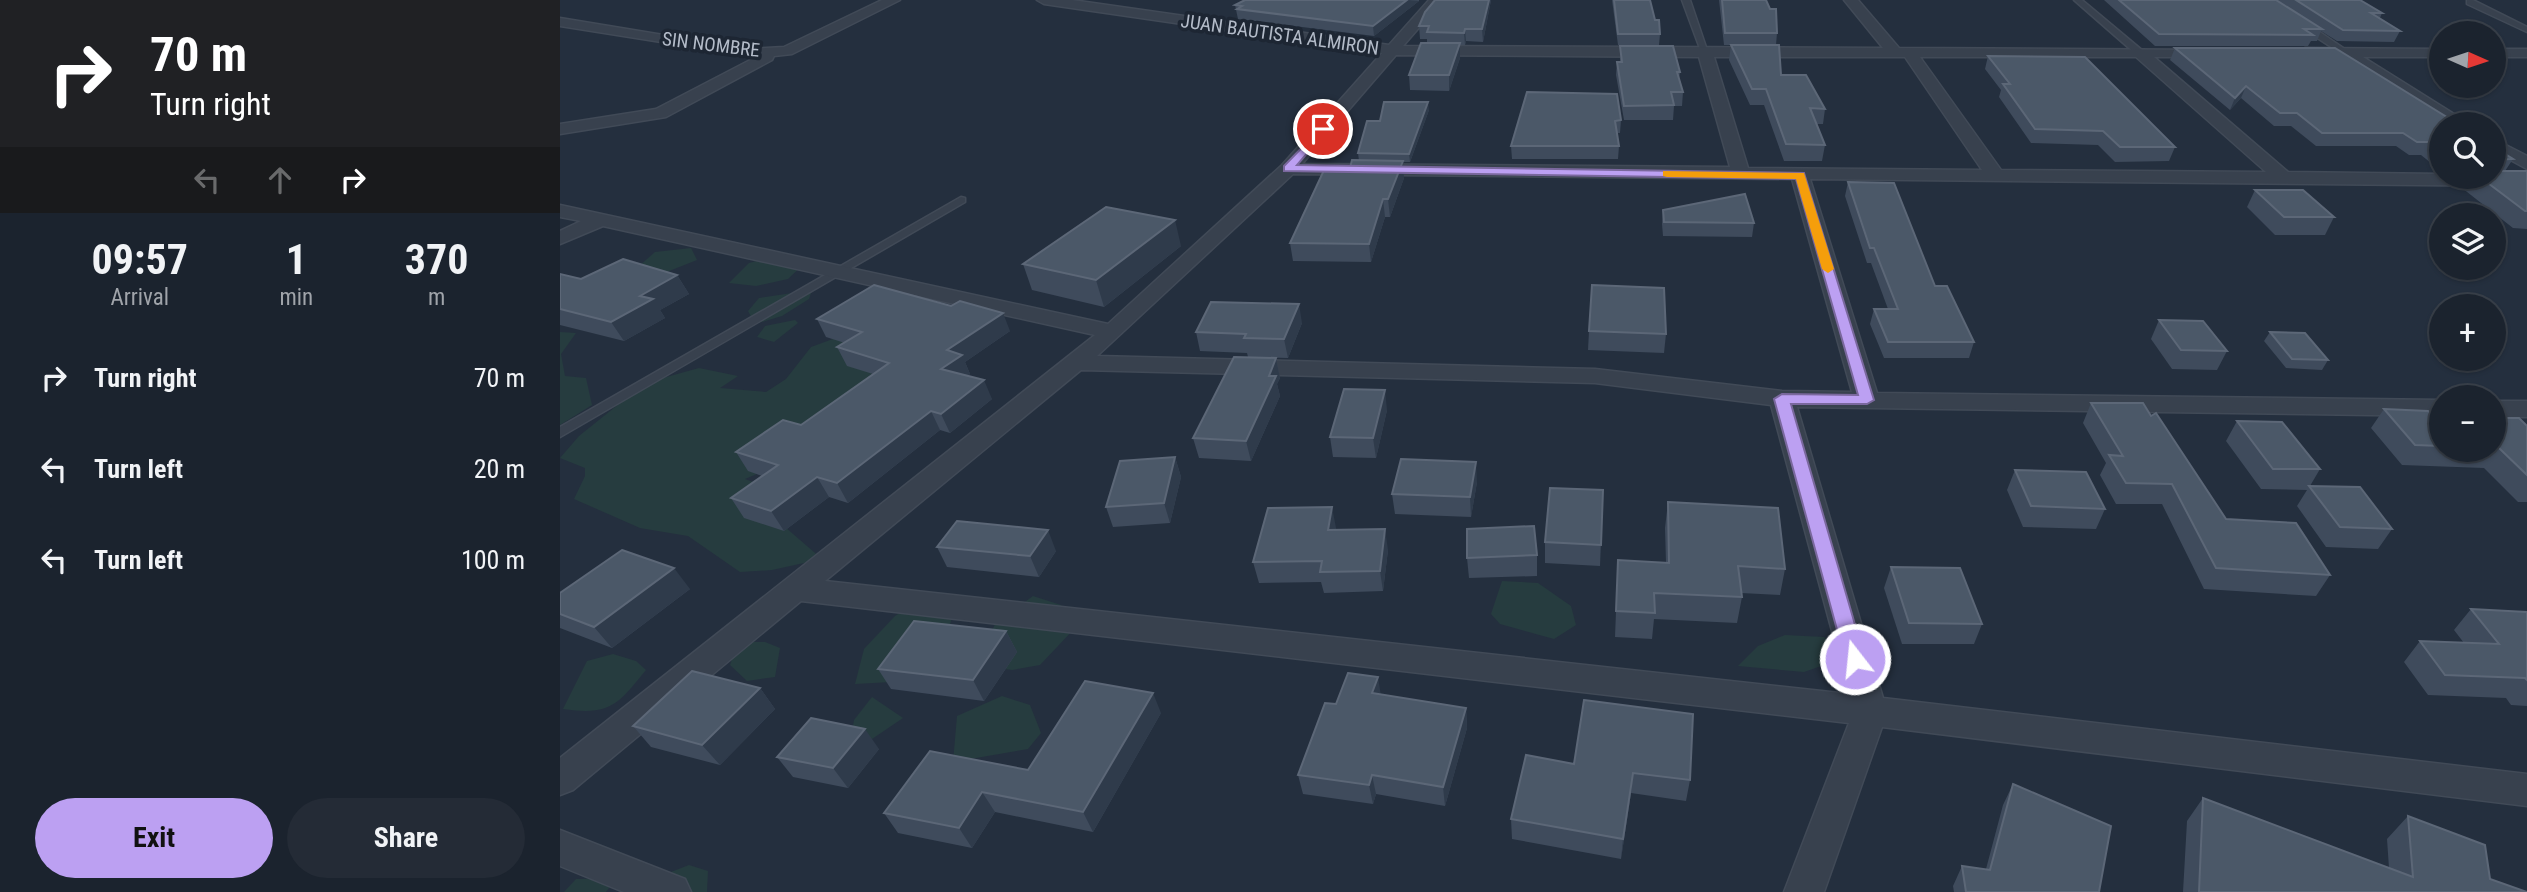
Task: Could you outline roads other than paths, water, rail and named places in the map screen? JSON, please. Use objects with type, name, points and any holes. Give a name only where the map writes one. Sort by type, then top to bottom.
[{"type":"street","name":"SIN NOMBRE","points":[[560,22],[748,53],[787,51],[893,0]]},
{"type":"street","name":"JUAN BAUTISTA ALMIRON","points":[[1044,0],[1392,50],[1706,54],[2222,53]]},
{"type":"street","points":[[560,779],[1113,332],[1288,169],[1436,0]]},
{"type":"street","points":[[1851,0],[1903,54],[1995,175]]},
{"type":"street","points":[[2291,52],[2429,52]]},
{"type":"street","points":[[2345,52],[2442,112]]},
{"type":"street","points":[[2140,53],[2282,177]]},
{"type":"street","points":[[2506,53],[2527,53]]},
{"type":"street","points":[[1706,54],[1741,175]]},
{"type":"street","points":[[560,129],[660,113],[767,57]]},
{"type":"street","points":[[2506,151],[2527,164]]},
{"type":"street","points":[[1288,169],[1800,176],[2527,180]]},
{"type":"street","points":[[1800,176],[1867,400]]},
{"type":"street","points":[[560,211],[1113,332]]},
{"type":"street","points":[[560,239],[601,220]]},
{"type":"street","points":[[1074,363],[1595,376],[1782,399],[2429,408]]},
{"type":"street","points":[[1782,399],[1870,711],[1804,892]]},
{"type":"street","points":[[2506,409],[2527,409]]},
{"type":"street","points":[[793,589],[1870,711],[2527,790]]},
{"type":"street","points":[[560,848],[671,892]]},
{"type":"lane","points":[[1686,0],[1706,54]]},
{"type":"lane","points":[[2078,0],[2140,53]]},
{"type":"lane","points":[[2470,2],[2527,30]]},
{"type":"lane","points":[[2301,23],[2345,52]]},
{"type":"lane","points":[[560,433],[961,200]]}]
